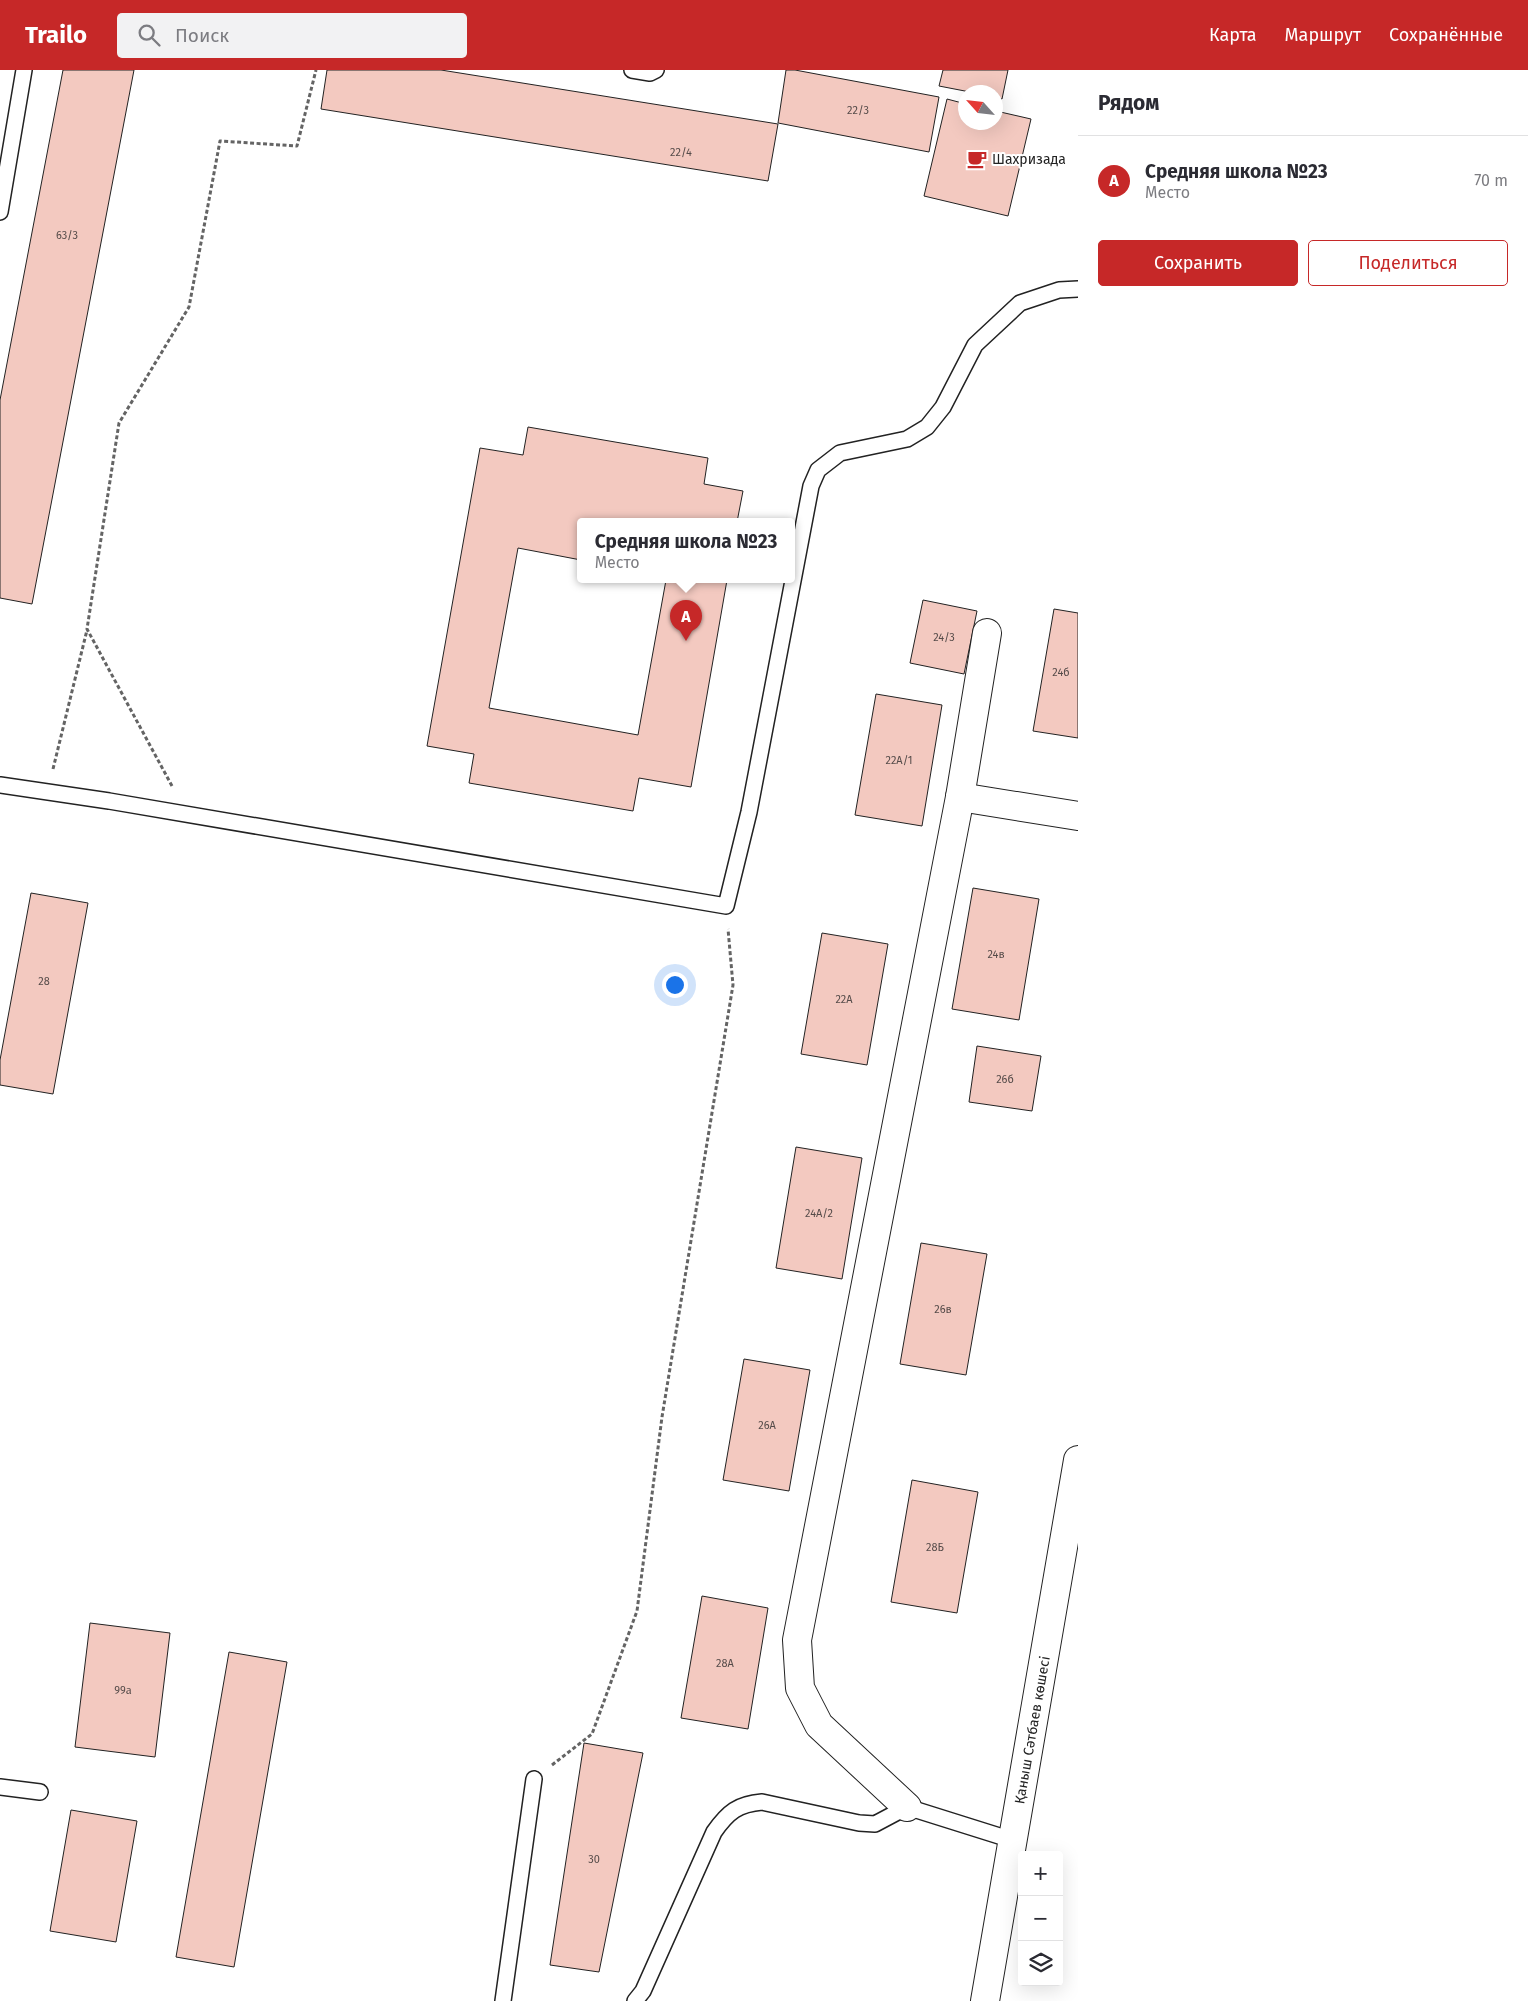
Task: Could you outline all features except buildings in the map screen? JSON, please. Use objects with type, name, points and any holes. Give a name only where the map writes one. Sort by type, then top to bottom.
[{"type":"street","points":[[908,1807],[819,1725],[800,1688],[797,1640],[960,797],[987,633]]},
{"type":"street","points":[[960,797],[1078,816]]},
{"type":"street","name":"Қаныш Сәтбаев көшесі","points":[[984,2001],[1078,1460]]},
{"type":"lane","points":[[0,212],[24,70]]},
{"type":"lane","points":[[632,70],[650,73],[656,70]]},
{"type":"lane","points":[[795,570],[811,486],[818,470],[840,453],[907,439],[927,427],[943,407],[975,345],[1020,303],[1059,290],[1078,289]]},
{"type":"lane","points":[[0,785],[187,814],[726,906],[749,812],[793,583]]},
{"type":"lane","points":[[503,2001],[534,1779]]},
{"type":"lane","points":[[0,1787],[40,1792]]},
{"type":"lane","points":[[635,2001],[643,1991],[714,1832],[725,1816],[746,1804],[762,1802],[859,1823],[875,1824],[908,1807],[1012,1840]]},
{"type":"path","points":[[47,792],[87,629],[119,422],[189,307],[220,141],[297,146],[316,70]]},
{"type":"path","points":[[87,629],[187,814]]},
{"type":"path","points":[[534,1779],[592,1734],[637,1611],[664,1407],[732,985],[726,906]]},
{"type":"place","name":"Шахризада","points":[[977,159]]},
{"type":"place","name":"Средняя школа №23","points":[[686,641]]}]
